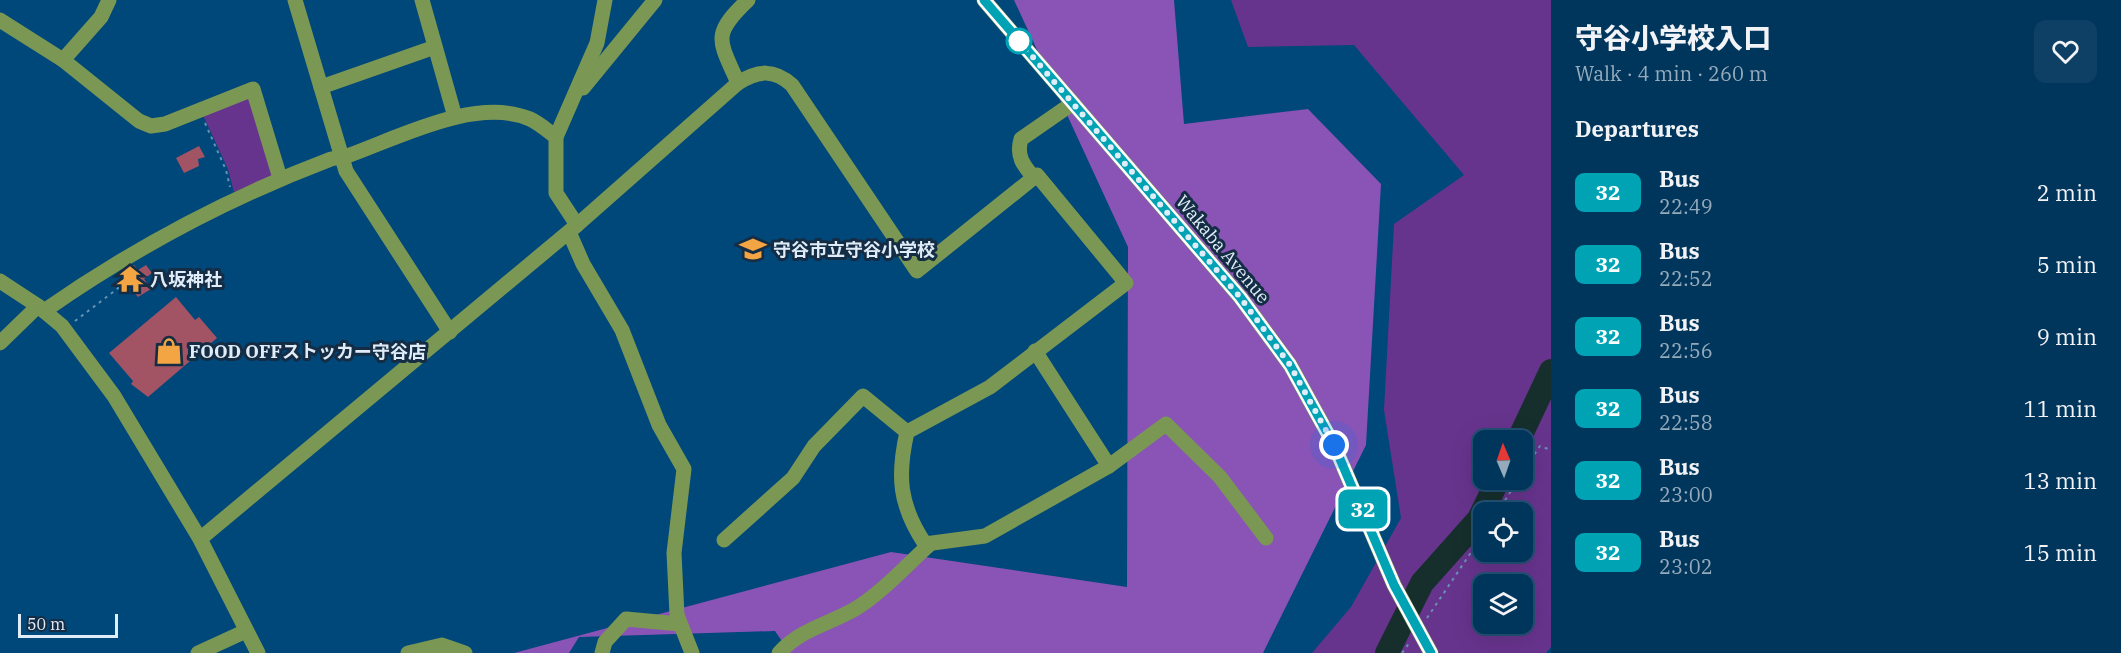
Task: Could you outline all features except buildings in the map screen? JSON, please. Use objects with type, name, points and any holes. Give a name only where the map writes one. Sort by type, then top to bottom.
[{"type":"street","points":[[63,60],[101,17],[109,0]]},
{"type":"street","points":[[295,0],[346,171],[450,332]]},
{"type":"street","points":[[422,0],[455,117]]},
{"type":"street","points":[[605,0],[597,43],[556,137],[556,193],[573,228],[583,264],[622,330],[659,425],[684,469],[674,553],[676,615],[692,653]]},
{"type":"street","points":[[572,102],[656,0]]},
{"type":"street","points":[[738,83],[721,38],[728,19],[748,0]]},
{"type":"street","name":"Wakaba Avenue","points":[[984,0],[1240,297],[1290,365],[1334,445],[1394,585],[1431,653]]},
{"type":"street","points":[[0,20],[63,60],[114,102],[151,126],[165,124],[253,89],[280,178]]},
{"type":"street","points":[[321,87],[435,47]]},
{"type":"street","points":[[200,539],[573,228],[738,83],[766,72],[783,77],[792,85],[917,271],[1037,175],[1126,283],[990,387],[907,432],[900,462],[901,494],[918,533],[925,544],[929,545]]},
{"type":"street","points":[[1034,178],[1022,163],[1018,148],[1021,139],[1072,103]]},
{"type":"street","points":[[0,343],[41,308],[113,263],[233,199],[280,178],[455,117],[478,113],[516,114],[531,119],[556,137]]},
{"type":"street","points":[[0,281],[41,308],[64,329],[114,396],[200,539],[258,653]]},
{"type":"street","points":[[1035,351],[1109,466]]},
{"type":"street","points":[[724,540],[793,478],[814,446],[863,396],[907,432]]},
{"type":"street","points":[[779,653],[790,641],[807,630],[856,609],[929,545],[985,536],[1109,466],[1166,424],[1220,477],[1266,538]]},
{"type":"street","points":[[602,653],[605,642],[626,619],[680,624]]},
{"type":"street","points":[[198,653],[246,631]]},
{"type":"street","points":[[408,653],[442,645],[453,651],[465,653]]},
{"type":"path","points":[[199,111],[226,170],[233,199]]},
{"type":"path","points":[[64,329],[125,283]]},
{"type":"path","points":[[1533,456],[1540,446],[1551,450]]},
{"type":"path","points":[[1421,627],[1473,549]]},
{"type":"path","points":[[1402,653],[1415,635]]},
{"type":"shaded area","points":[[1014,0],[1174,0],[1184,124],[1308,109],[1381,184],[1366,445],[1263,653],[790,653],[775,631],[579,637],[569,653],[514,653],[891,552],[1127,587],[1128,247]]},
{"type":"shaded area","points":[[1231,0],[1551,0],[1551,647],[1546,653],[1312,653],[1351,607],[1401,518],[1384,410],[1394,224],[1464,175],[1354,45],[1248,47]]},
{"type":"shaded area","points":[[253,95],[275,175],[234,192],[228,169],[202,113]]},
{"type":"waterway","points":[[1523,430],[1551,371]]},
{"type":"waterway","points":[[1387,653],[1422,583],[1479,519],[1493,490]]},
{"type":"bus line","name":"32","points":[[984,0],[1240,297],[1290,365],[1334,445],[1394,585],[1431,653]]},
{"type":"place","name":"守谷市立守谷小学校","points":[[753,249]]},
{"type":"place","name":"八坂神社","points":[[130,279]]},
{"type":"place","name":"FOOD OFFストッカー守谷店","points":[[169,351]]},
{"type":"route","points":[[1019,41],[1262,325],[1310,398],[1334,445]]}]
